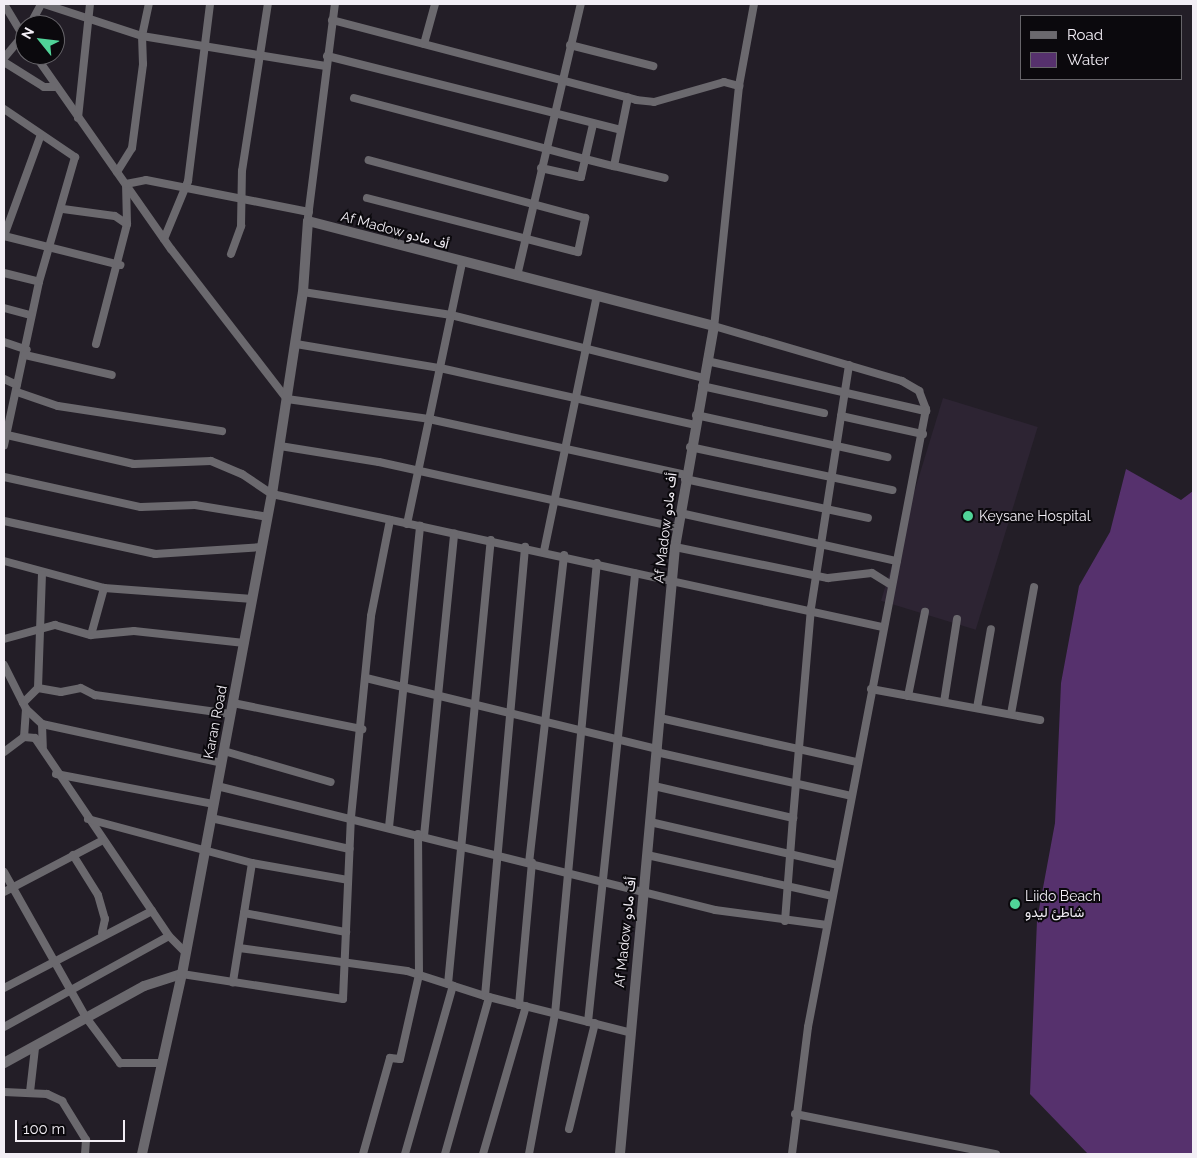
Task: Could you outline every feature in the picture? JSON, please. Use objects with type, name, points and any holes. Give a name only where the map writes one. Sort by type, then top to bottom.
[{"type":"street","points":[[4,4],[15,22]]},
{"type":"street","points":[[36,15],[42,4],[87,20],[142,36],[259,58],[326,66]]},
{"type":"street","points":[[78,118],[90,4]]},
{"type":"street","points":[[117,172],[132,148],[143,64],[142,36],[149,4]]},
{"type":"street","points":[[164,239],[185,189],[202,48],[210,4]]},
{"type":"street","points":[[231,254],[240,226],[241,200],[259,58],[268,4]]},
{"type":"street","points":[[126,184],[146,180],[241,200],[308,217],[334,4]]},
{"type":"street","points":[[424,44],[435,4]]},
{"type":"street","points":[[517,276],[553,113],[581,4]]},
{"type":"street","points":[[754,4],[739,86],[714,326],[849,365],[910,385],[924,398],[926,411],[923,434],[882,627],[832,896],[795,1114],[792,1154]]},
{"type":"street","points":[[332,20],[561,80],[654,102],[724,82],[739,86]]},
{"type":"street","points":[[570,44],[653,66]]},
{"type":"street","points":[[4,58],[15,46]]},
{"type":"street","points":[[327,56],[621,130]]},
{"type":"street","points":[[4,62],[44,87],[55,87]]},
{"type":"street","points":[[41,65],[164,239],[287,399],[429,419],[565,448],[826,510],[868,518]]},
{"type":"street","points":[[614,166],[628,97]]},
{"type":"street","points":[[354,98],[545,149],[665,178]]},
{"type":"street","points":[[4,109],[40,137],[75,157],[63,209],[39,282],[31,315],[26,352],[4,446]]},
{"type":"street","points":[[541,168],[581,177],[593,124]]},
{"type":"street","points":[[40,137],[4,236],[120,265]]},
{"type":"street","points":[[367,198],[578,252],[585,218],[369,160]]},
{"type":"street","points":[[96,344],[120,265],[128,224],[126,184]]},
{"type":"street","points":[[63,209],[115,216],[128,224]]},
{"type":"street","name":"Af Madow أف مادو","points":[[308,217],[462,262],[714,326],[690,447],[675,547],[644,892],[628,1032],[620,1154]]},
{"type":"street","name":"Karan Road","points":[[142,1154],[182,974],[268,517],[303,292],[308,217]]},
{"type":"street","points":[[407,524],[462,262]]},
{"type":"street","points":[[4,272],[39,282]]},
{"type":"street","points":[[303,292],[451,315],[824,413]]},
{"type":"street","points":[[544,551],[597,296]]},
{"type":"street","points":[[4,308],[31,315]]},
{"type":"street","points":[[4,342],[26,352],[112,375]]},
{"type":"street","points":[[296,344],[440,368],[576,397],[887,457]]},
{"type":"street","points":[[707,361],[926,411]]},
{"type":"street","points":[[785,921],[811,612],[849,365]]},
{"type":"street","points":[[4,379],[17,388],[58,406],[222,431]]},
{"type":"street","points":[[841,416],[923,434]]},
{"type":"street","points":[[7,435],[134,464],[211,461],[242,474],[272,494],[407,524],[544,551],[672,582],[882,627]]},
{"type":"street","points":[[280,446],[418,472],[678,528]]},
{"type":"street","points":[[690,447],[892,490]]},
{"type":"street","points":[[4,477],[141,508],[195,505],[268,517]]},
{"type":"street","points":[[680,513],[897,561]]},
{"type":"street","points":[[4,1063],[35,1048],[85,1016],[144,986],[182,974],[343,999],[351,817],[362,729],[371,616],[390,520]]},
{"type":"street","points":[[4,521],[155,554],[262,547]]},
{"type":"street","points":[[389,827],[420,526]]},
{"type":"street","points":[[363,1154],[390,1058],[400,1059],[418,975],[421,835],[438,696],[454,533]]},
{"type":"street","points":[[405,1154],[450,985],[459,845],[491,540]]},
{"type":"street","points":[[444,1154],[487,997],[496,854],[525,547]]},
{"type":"street","points":[[675,547],[816,575],[872,573],[891,585]]},
{"type":"street","points":[[483,1154],[523,1006],[531,863],[564,556]]},
{"type":"street","points":[[4,561],[42,574],[104,588],[252,599]]},
{"type":"street","points":[[529,1154],[556,1014],[597,564]]},
{"type":"street","points":[[569,1129],[592,1022],[601,881],[619,740],[635,573]]},
{"type":"street","points":[[24,736],[24,706],[38,688],[42,574]]},
{"type":"street","points":[[1011,714],[1034,587]]},
{"type":"street","points":[[91,635],[104,588]]},
{"type":"street","points":[[908,696],[925,612]]},
{"type":"street","points":[[944,702],[957,619]]},
{"type":"street","points":[[4,639],[40,626],[91,635],[134,631],[244,643]]},
{"type":"street","points":[[977,708],[992,629]]},
{"type":"street","points":[[4,664],[24,706],[42,724],[222,763]]},
{"type":"street","points":[[366,678],[796,785],[851,796]]},
{"type":"street","points":[[38,688],[61,692],[81,688],[95,696],[231,714]]},
{"type":"street","points":[[871,689],[1040,720]]},
{"type":"street","points":[[233,703],[362,729]]},
{"type":"street","points":[[660,718],[799,751],[857,762]]},
{"type":"street","points":[[42,724],[42,747]]},
{"type":"street","points":[[4,752],[24,736],[30,735],[42,747],[56,774],[169,936],[186,953]]},
{"type":"street","points":[[224,751],[331,782]]},
{"type":"street","points":[[56,774],[214,804]]},
{"type":"street","points":[[217,786],[351,817],[644,892],[785,921],[827,925]]},
{"type":"street","points":[[654,786],[793,818]]},
{"type":"street","points":[[211,818],[350,849]]},
{"type":"street","points":[[88,819],[252,863],[348,880]]},
{"type":"street","points":[[650,822],[838,865]]},
{"type":"street","points":[[4,892],[102,840]]},
{"type":"street","points":[[74,855],[98,895],[105,918],[102,933]]},
{"type":"street","points":[[647,855],[787,888],[832,896]]},
{"type":"street","points":[[232,982],[240,948],[252,863]]},
{"type":"street","points":[[4,872],[57,959],[85,1016],[120,1063],[161,1063]]},
{"type":"street","points":[[4,988],[102,933],[152,911]]},
{"type":"street","points":[[244,913],[346,932]]},
{"type":"street","points":[[4,1027],[71,987],[169,936]]},
{"type":"street","points":[[240,948],[418,975],[487,997],[628,1032]]},
{"type":"street","points":[[30,1092],[35,1048]]},
{"type":"street","points":[[4,1092],[30,1092],[62,1101],[86,1140],[85,1154]]},
{"type":"street","points":[[795,1114],[996,1154]]},
{"type":"shaded area","name":"Keysane Hospital","points":[[943,398],[1038,427],[976,630],[881,601]]},
{"type":"water","points":[[1126,469],[1181,500],[1193,491],[1193,1154],[1088,1154],[1030,1094],[1037,920],[1055,823],[1061,683],[1079,586],[1110,532]]},
{"type":"place","name":"Keysane Hospital","points":[[968,516]]},
{"type":"place","name":"Liido Beach شاطئ ليدو","points":[[1015,904]]}]
